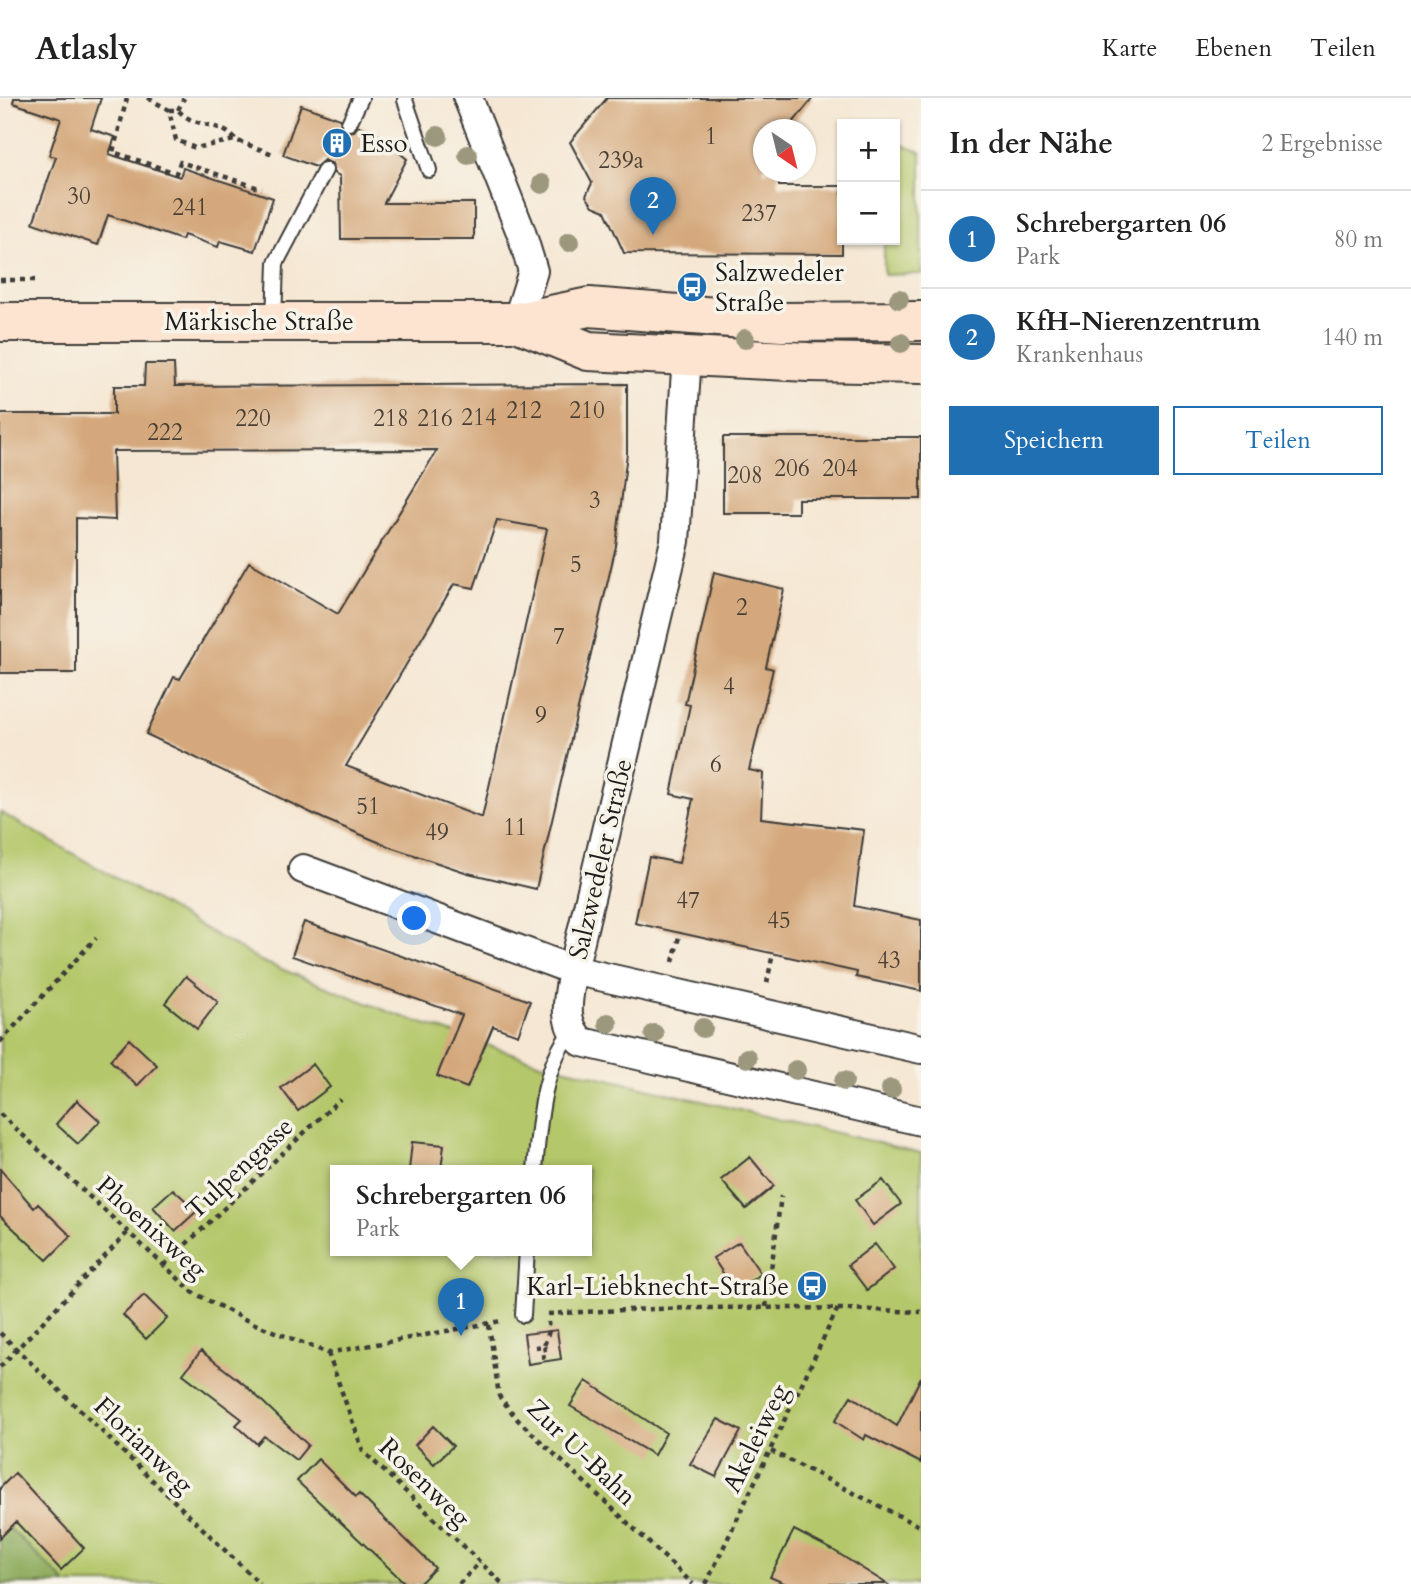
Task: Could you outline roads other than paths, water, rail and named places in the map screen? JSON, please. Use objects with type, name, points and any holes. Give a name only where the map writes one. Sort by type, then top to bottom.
[{"type":"main road","name":"Märkische Straße","points":[[0,322],[517,322],[589,307],[782,322],[921,321]]},
{"type":"main road","name":"Märkische Straße","points":[[517,322],[588,351],[808,362],[921,364]]},
{"type":"street","points":[[471,99],[533,271],[517,322]]},
{"type":"street","name":"Salzwedeler Straße","points":[[571,1032],[567,1010],[573,970],[675,541],[687,355]]},
{"type":"street","points":[[303,869],[573,970],[921,1049]]},
{"type":"street","points":[[571,1032],[582,1042],[921,1121]]},
{"type":"lane","points":[[349,123],[361,98]]},
{"type":"lane","points":[[405,99],[429,170]]},
{"type":"lane","points":[[274,321],[276,263],[325,170]]},
{"type":"lane","points":[[536,1165],[555,1058],[571,1032]]},
{"type":"lane","points":[[523,1315],[527,1256]]},
{"type":"place","name":"Esso","points":[[337,143]]},
{"type":"place","name":"KfH-Nierenzentrum","points":[[653,235]]},
{"type":"place","name":"Salzwedeler Straße","points":[[692,287]]},
{"type":"place","name":"Karl-Liebknecht-Straße","points":[[812,1286]]},
{"type":"place","name":"Schrebergarten 06","points":[[461,1336]]}]
